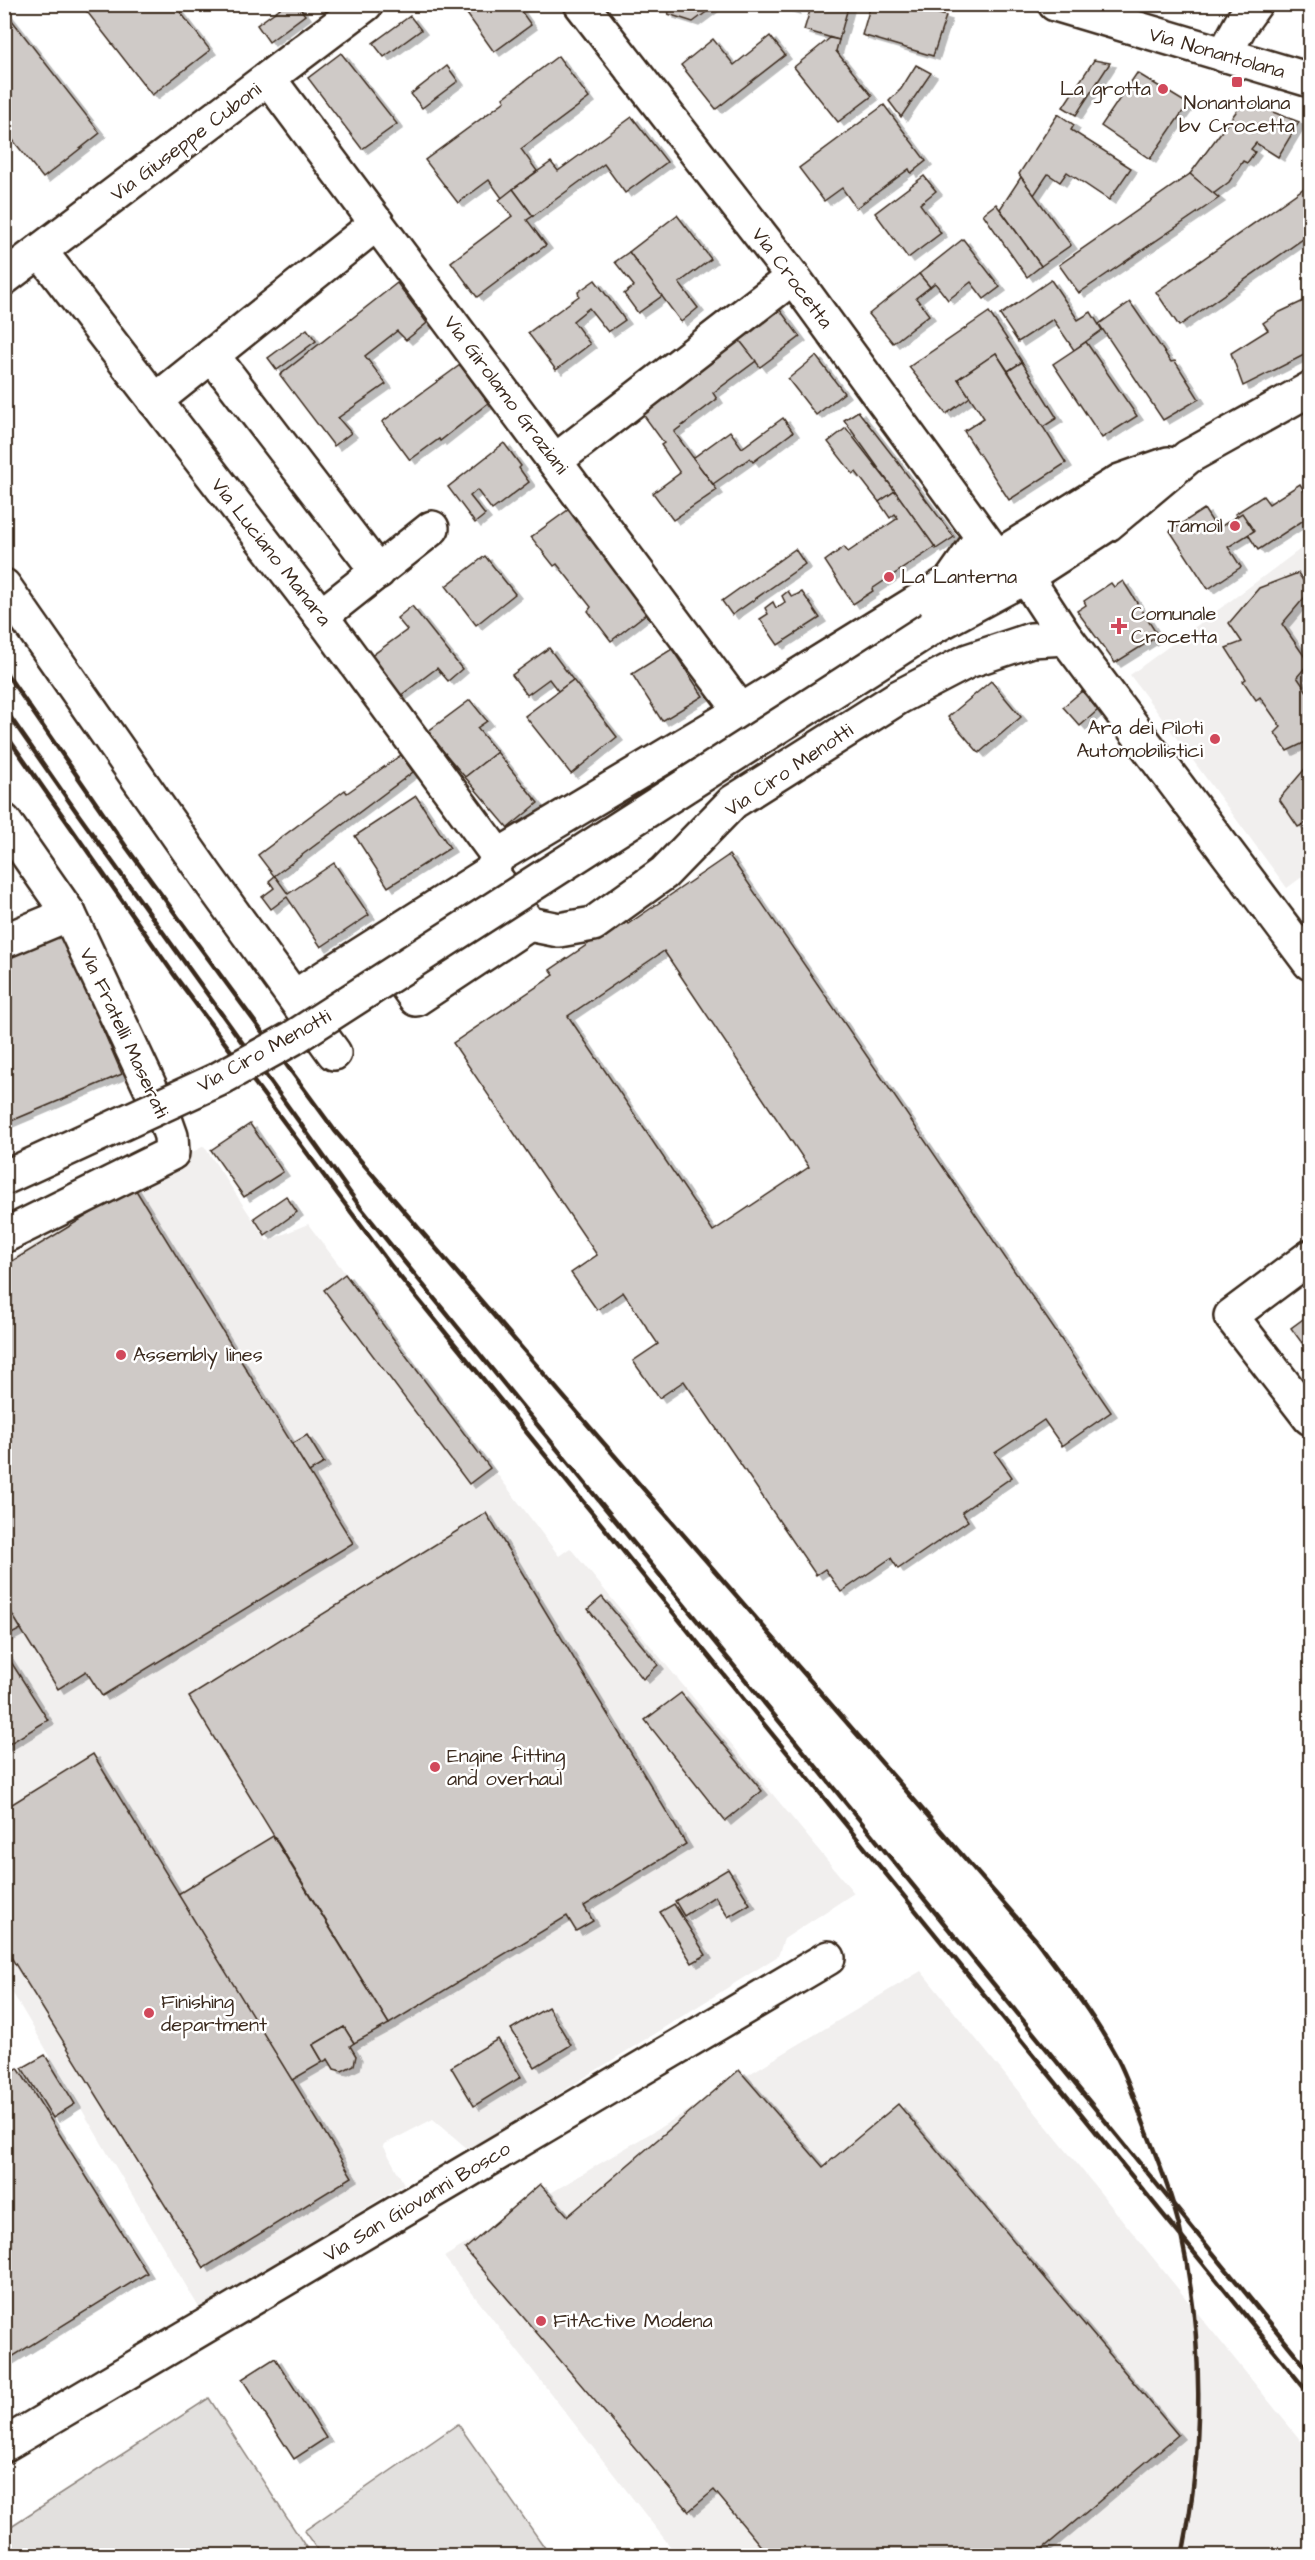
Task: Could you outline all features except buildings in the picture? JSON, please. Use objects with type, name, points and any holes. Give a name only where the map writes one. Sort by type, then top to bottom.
[{"type":"street","name":"Via Giuseppe Cuboni","points":[[4,278],[366,4]]},
{"type":"street","name":"Via Crocetta","points":[[581,4],[793,277],[989,547]]},
{"type":"street","name":"Via Nonantolana","points":[[1055,4],[1311,80]]},
{"type":"street","points":[[1224,55],[1255,4]]},
{"type":"street","name":"Via Girolamo Graziani","points":[[269,79],[741,711]]},
{"type":"street","points":[[155,401],[377,223]]},
{"type":"street","name":"Via Luciano Manara","points":[[40,251],[321,616],[495,864]]},
{"type":"street","points":[[555,461],[793,277]]},
{"type":"street","points":[[212,355],[378,572]]},
{"type":"street","name":"Via Ciro Menotti","points":[[4,1178],[217,1080],[293,1038],[931,627],[1026,577],[1108,524],[1188,458],[1311,389]]},
{"type":"street","name":"Via Ciro Menotti","points":[[294,997],[495,864],[951,581],[989,547],[1120,481],[1188,458]]},
{"type":"street","points":[[321,616],[432,528]]},
{"type":"street","name":"Via Ciro Menotti","points":[[931,627],[989,547]]},
{"type":"street","points":[[1026,577],[1066,638],[1311,963]]},
{"type":"street","points":[[4,586],[334,1053]]},
{"type":"street","name":"Via Ciro Menotti","points":[[529,924],[560,930],[592,924],[664,873],[733,802],[900,697],[968,661],[1031,640],[1066,638]]},
{"type":"street","name":"Via Fratelli Maserati","points":[[4,821],[69,914],[165,1119],[171,1136],[172,1153],[4,1236]]},
{"type":"street","points":[[377,944],[416,999],[529,924],[495,864]]},
{"type":"street","points":[[4,941],[69,914]]},
{"type":"street","points":[[1311,1257],[1231,1316],[1311,1418]]},
{"type":"street","name":"Via San Giovanni Bosco","points":[[4,2445],[828,1958]]},
{"type":"shaded area","points":[[1310,542],[1310,871],[1287,888],[1130,675]]},
{"type":"shaded area","points":[[204,1146],[267,1241],[308,1224],[559,1556],[570,1548],[854,1893],[784,1939],[778,1956],[469,2150],[433,2119],[383,2145],[404,2184],[201,2311],[5,1980],[5,1262],[126,1187]]},
{"type":"shaded area","points":[[921,1971],[1310,2452],[1310,2555],[677,2555],[444,2257]]},
{"type":"shaded area","points":[[209,2398],[311,2555],[7,2555],[5,2530]]},
{"type":"shaded area","points":[[458,2424],[550,2555],[321,2555],[304,2531]]},
{"type":"railway","points":[[4,670],[127,848],[335,1131],[1036,1940],[1098,2025],[1124,2073],[1160,2165],[1177,2217],[1188,2270],[1194,2311],[1198,2393],[1194,2475],[1182,2556]]},
{"type":"railway","points":[[4,708],[361,1208],[1310,2372]]},
{"type":"railway","points":[[4,732],[175,976],[392,1267],[1310,2395]]},
{"type":"place","name":"Nonantolana bv Crocetta","points":[[1237,82]]},
{"type":"place","name":"La grotta","points":[[1163,89]]},
{"type":"place","name":"Tamoil","points":[[1235,526]]},
{"type":"place","name":"La Lanterna","points":[[889,577]]},
{"type":"place","name":"Comunale Crocetta","points":[[1119,626]]},
{"type":"place","name":"Ara dei Piloti Automobilistici","points":[[1215,739]]},
{"type":"place","name":"Assembly lines","points":[[121,1355]]},
{"type":"place","name":"Engine fitting and overhaul","points":[[435,1767]]},
{"type":"place","name":"Finishing department","points":[[149,2013]]},
{"type":"place","name":"FitActive Modena","points":[[541,2321]]}]
